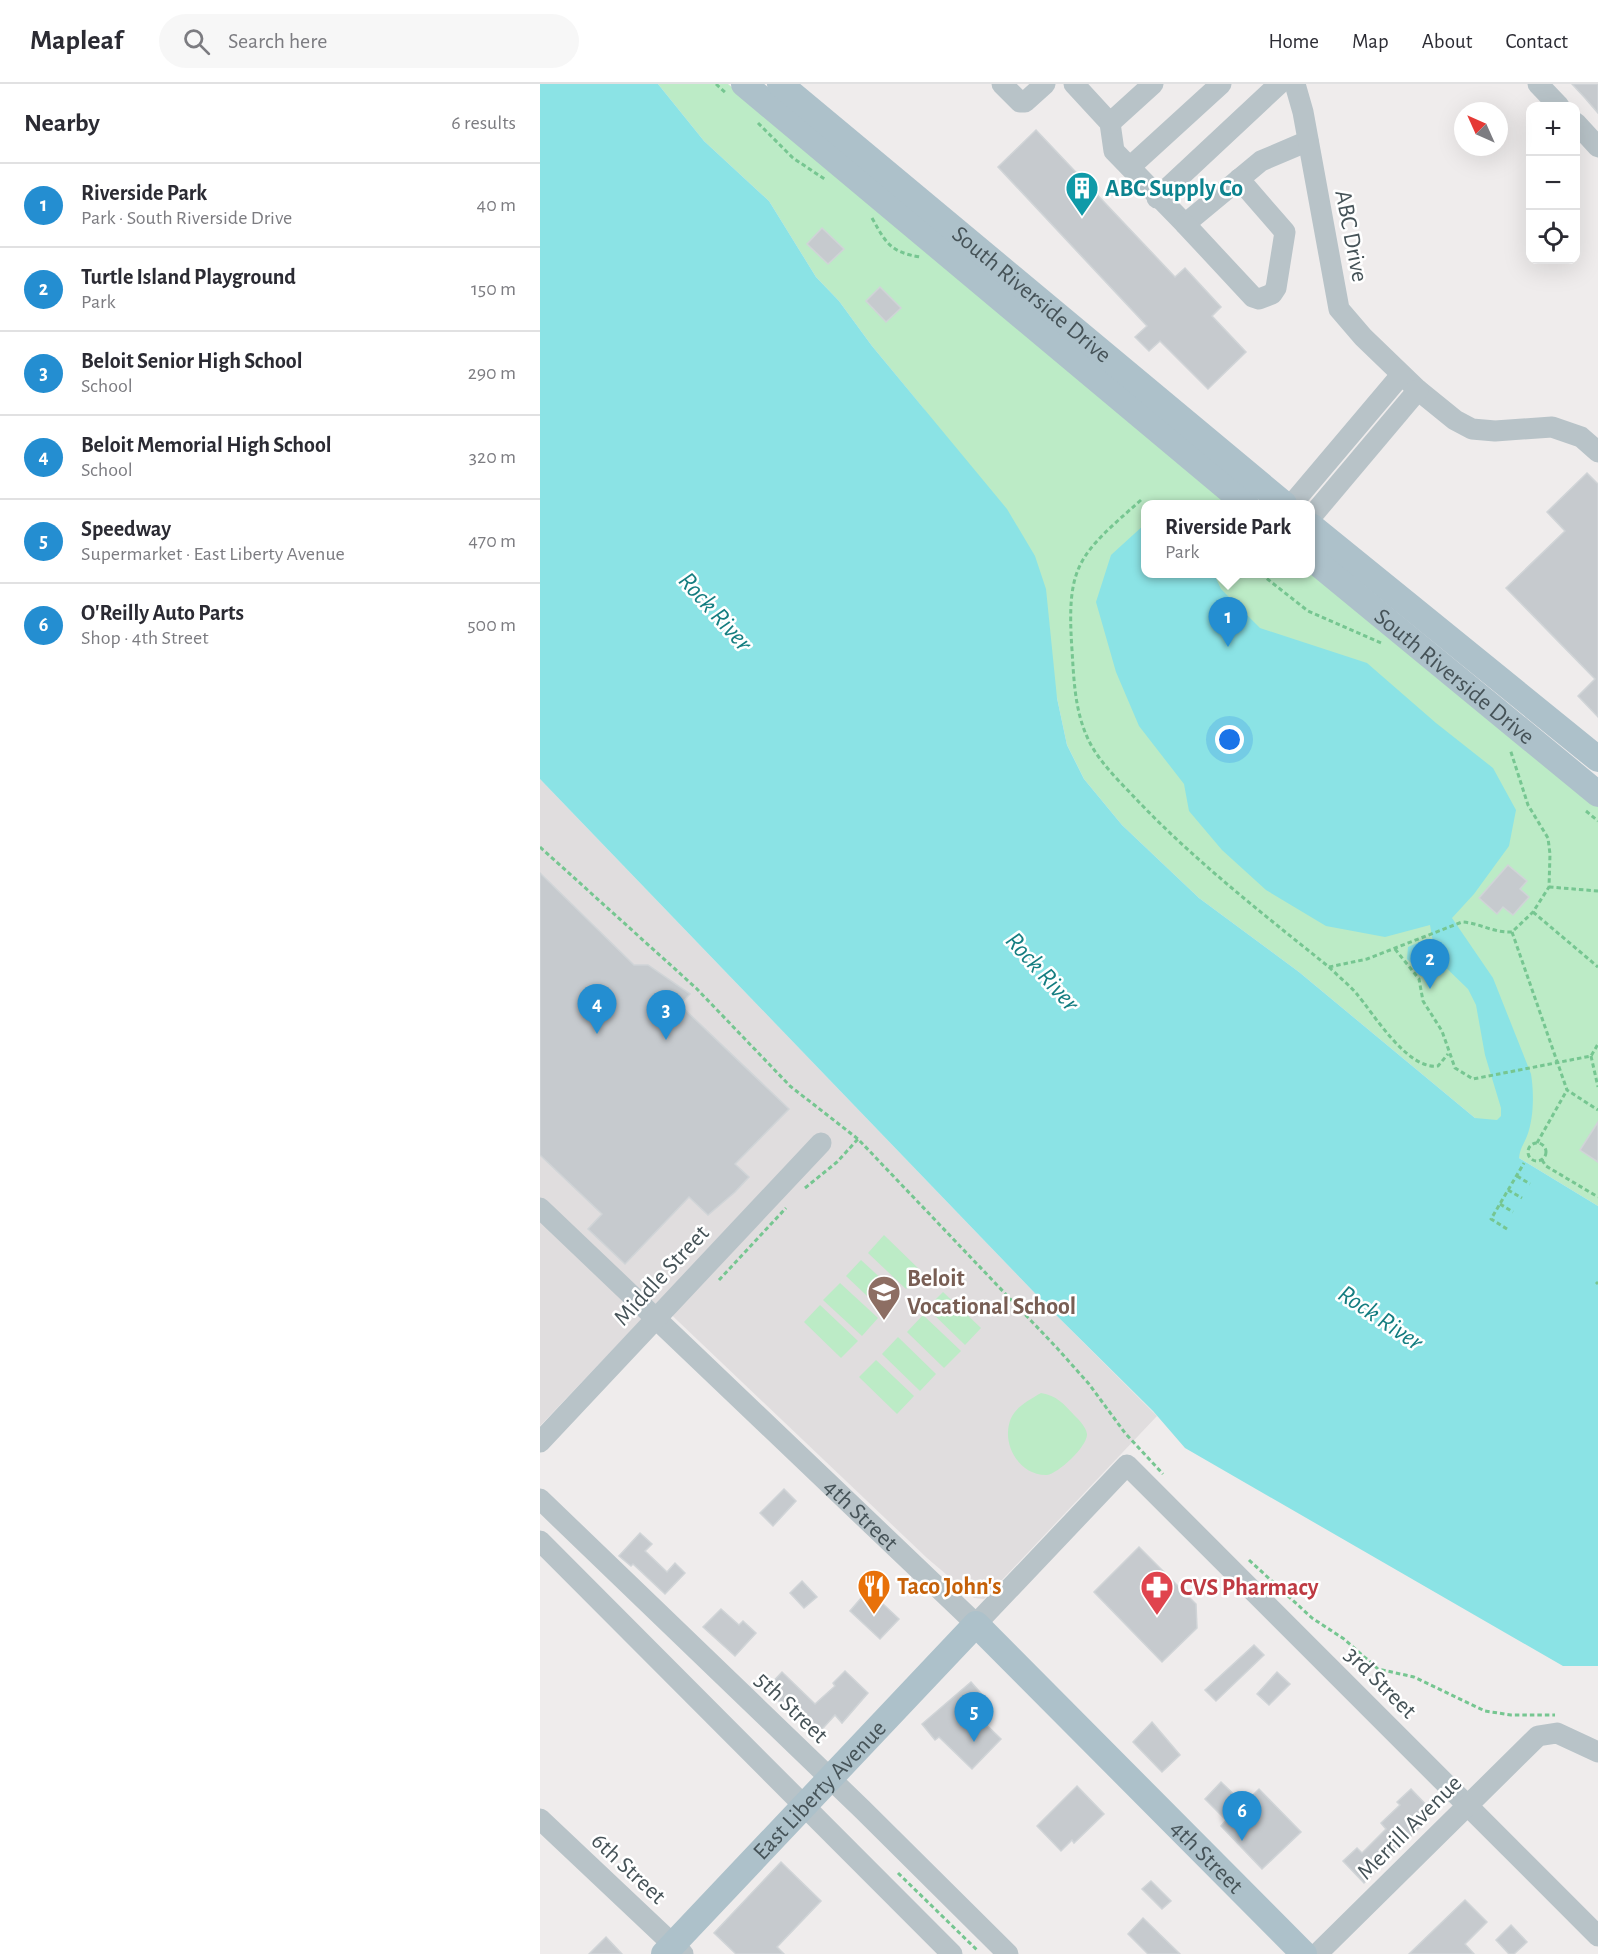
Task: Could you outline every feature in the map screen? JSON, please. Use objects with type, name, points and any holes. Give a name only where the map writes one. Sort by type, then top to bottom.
[{"type":"main road","name":"South Riverside Drive","points":[[744,84],[1241,500]]},
{"type":"main road","name":"South Riverside Drive","points":[[780,84],[1279,500]]},
{"type":"main road","name":"South Riverside Drive","points":[[1315,529],[1598,759]]},
{"type":"main road","name":"South Riverside Drive","points":[[1315,561],[1590,801]]},
{"type":"main road","name":"East Liberty Avenue","points":[[673,1951],[805,1805],[976,1624]]},
{"type":"main road","name":"4th Street","points":[[976,1624],[1304,1954]]},
{"type":"street","points":[[1002,84],[1025,102],[1045,84]]},
{"type":"street","points":[[1074,84],[1110,123],[1114,151],[1253,297],[1259,299],[1272,294],[1276,288],[1285,232],[1239,179]]},
{"type":"street","points":[[1110,123],[1153,84]]},
{"type":"street","points":[[1130,167],[1221,84]]},
{"type":"street","points":[[1157,198],[1279,84]]},
{"type":"street","name":"ABC Drive","points":[[1295,84],[1308,141],[1339,309],[1362,338],[1418,390],[1455,420],[1472,429],[1495,431],[1552,427],[1581,437],[1598,452]]},
{"type":"street","points":[[1538,84],[1555,102]]},
{"type":"street","points":[[1580,128],[1598,147]]},
{"type":"street","points":[[1185,224],[1261,161],[1308,141]]},
{"type":"street","points":[[1295,500],[1401,375]]},
{"type":"street","points":[[1315,512],[1418,390]]},
{"type":"street","name":"Middle Street","points":[[540,1442],[821,1143]]},
{"type":"street","name":"4th Street","points":[[540,1208],[976,1624]]},
{"type":"street","name":"3rd Street","points":[[976,1624],[1126,1465],[1598,1936]]},
{"type":"street","name":"5th Street","points":[[540,1498],[1008,1954]]},
{"type":"street","points":[[540,1541],[952,1954]]},
{"type":"street","name":"Merrill Avenue","points":[[1317,1954],[1538,1736],[1557,1733],[1598,1752]]},
{"type":"street","name":"6th Street","points":[[540,1819],[673,1951]]},
{"type":"path","points":[[1141,500],[1109,527],[1085,553],[1072,581],[1070,621],[1075,700],[1090,744],[1121,783],[1157,821],[1233,889],[1329,967],[1355,992],[1399,1045],[1416,1059],[1432,1066],[1438,1066],[1449,1053]]},
{"type":"path","points":[[1267,578],[1308,611],[1389,647]]},
{"type":"path","points":[[1329,967],[1367,959],[1462,922],[1472,922],[1500,933],[1512,932],[1533,912],[1549,886],[1548,838],[1528,805],[1510,747],[1518,754]]},
{"type":"path","points":[[1590,801],[1598,821]]},
{"type":"path","points":[[540,847],[696,988],[790,1086],[858,1138],[1057,1348],[1089,1384],[1125,1433],[1164,1475]]},
{"type":"path","points":[[1549,886],[1578,891],[1598,891]]},
{"type":"path","points":[[1533,912],[1598,967]]},
{"type":"path","points":[[1512,932],[1567,1090],[1598,1110]]},
{"type":"path","points":[[1395,948],[1419,980],[1423,1001],[1442,1031],[1455,1068],[1473,1080],[1591,1056]]},
{"type":"path","points":[[1598,1044],[1591,1056],[1598,1088]]},
{"type":"path","points":[[1542,1160],[1533,1161],[1528,1153],[1529,1147],[1537,1143],[1567,1090]]},
{"type":"path","points":[[1537,1143],[1546,1150],[1542,1160]]},
{"type":"path","points":[[1542,1160],[1546,1166],[1598,1197]]},
{"type":"path","points":[[1507,1229],[1491,1219],[1524,1163]]},
{"type":"path","points":[[1516,1176],[1530,1184]]},
{"type":"path","points":[[1508,1190],[1522,1198]]},
{"type":"path","points":[[1500,1204],[1513,1212]]},
{"type":"path","points":[[1243,1554],[1312,1618],[1344,1639],[1378,1669],[1414,1677],[1485,1711],[1511,1715],[1553,1714],[1560,1717]]},
{"type":"shaded area","points":[[540,779],[1055,1314],[1157,1416],[984,1599],[974,1598],[927,1558],[658,1302],[540,1426]]},
{"type":"green space","points":[[658,84],[728,84],[1227,500],[1141,500],[1141,578],[1315,577],[1598,806],[1598,1206],[1519,1158],[1475,1118],[1299,972],[1199,898],[1122,825],[1084,779],[1067,745],[1057,698],[924,409],[872,346],[839,301],[816,277],[769,201],[704,141]]},
{"type":"green space","points":[[884,1235],[922,1272],[906,1289],[868,1253]]},
{"type":"green space","points":[[861,1260],[899,1295],[884,1312],[846,1276]]},
{"type":"green space","points":[[840,1283],[878,1318],[862,1336],[823,1300]]},
{"type":"green space","points":[[943,1292],[981,1328],[965,1345],[927,1308]]},
{"type":"green space","points":[[820,1305],[858,1341],[841,1358],[804,1322]]},
{"type":"green space","points":[[923,1315],[961,1351],[944,1368],[907,1332]]},
{"type":"green space","points":[[898,1337],[936,1374],[920,1391],[882,1354]]},
{"type":"green space","points":[[876,1360],[914,1396],[897,1414],[859,1377]]},
{"type":"green space","points":[[1041,1393],[1056,1398],[1063,1404],[1082,1424],[1087,1434],[1083,1445],[1072,1459],[1047,1475],[1031,1472],[1018,1462],[1008,1440],[1009,1424],[1014,1413],[1023,1404]]},
{"type":"water","name":"Rock River","points":[[540,84],[658,84],[704,141],[769,201],[816,277],[839,301],[872,346],[1007,509],[1035,556],[1046,589],[1057,698],[1067,745],[1084,779],[1122,825],[1199,898],[1299,972],[1475,1118],[1497,1120],[1501,1116],[1501,1108],[1485,1055],[1476,1005],[1468,989],[1438,960],[1411,963],[1407,959],[1408,947],[1422,941],[1433,942],[1430,925],[1385,937],[1326,926],[1266,890],[1222,850],[1189,811],[1184,784],[1139,726],[1116,672],[1096,602],[1111,555],[1141,528],[1141,578],[1216,578],[1221,589],[1260,628],[1367,663],[1436,723],[1493,768],[1516,810],[1509,846],[1474,894],[1452,918],[1493,978],[1531,1074],[1533,1097],[1531,1121],[1519,1158],[1598,1206],[1598,1666],[1563,1666],[1185,1448],[1153,1411],[1055,1314],[540,779]]},
{"type":"building","points":[[1572,84],[1598,84],[1598,113],[1585,98]]},
{"type":"building","name":"ABC Supply Co","points":[[1036,130],[1175,277],[1185,268],[1221,307],[1212,316],[1246,352],[1208,389],[1160,341],[1149,351],[1135,337],[1147,326],[998,167]]},
{"type":"building","points":[[822,228],[844,249],[828,264],[807,244]]},
{"type":"building","points":[[880,287],[901,308],[886,322],[866,301]]},
{"type":"building","points":[[1587,473],[1598,484],[1598,717],[1578,696],[1595,679],[1506,588],[1565,531],[1547,512]]},
{"type":"building","points":[[1508,865],[1527,881],[1520,889],[1529,897],[1513,915],[1503,907],[1497,914],[1479,898]]},
{"type":"building","points":[[540,873],[634,965],[648,965],[690,994],[680,1005],[789,1109],[735,1164],[749,1177],[735,1192],[708,1215],[689,1197],[625,1264],[588,1229],[602,1214],[540,1155]]},
{"type":"building","points":[[1598,1122],[1598,1162],[1580,1150]]},
{"type":"building","points":[[784,1489],[796,1501],[773,1526],[760,1513]]},
{"type":"building","points":[[640,1533],[652,1544],[645,1551],[667,1572],[675,1563],[685,1573],[665,1594],[633,1564],[631,1566],[619,1556]]},
{"type":"building","name":"CVS Pharmacy","points":[[1139,1547],[1196,1604],[1197,1628],[1162,1662],[1094,1592]]},
{"type":"building","points":[[802,1581],[817,1597],[804,1608],[790,1593]]},
{"type":"building","name":"Taco John's","points":[[868,1590],[899,1619],[880,1639],[850,1611]]},
{"type":"building","points":[[721,1609],[739,1625],[743,1621],[756,1633],[735,1656],[703,1627]]},
{"type":"building","points":[[1254,1645],[1264,1655],[1216,1701],[1205,1690]]},
{"type":"building","points":[[845,1671],[868,1693],[842,1723],[835,1715],[815,1737],[766,1689],[782,1672],[815,1704],[835,1686],[833,1683]]},
{"type":"building","points":[[1277,1672],[1290,1684],[1269,1705],[1257,1694]]},
{"type":"building","points":[[971,1682],[985,1698],[971,1710],[1001,1739],[972,1769],[939,1737],[935,1740],[922,1724]]},
{"type":"building","points":[[1152,1722],[1180,1755],[1162,1772],[1133,1742]]},
{"type":"building","points":[[1221,1782],[1244,1804],[1259,1789],[1301,1832],[1262,1869],[1221,1826],[1226,1820],[1205,1799]]},
{"type":"building","points":[[1077,1786],[1104,1814],[1074,1843],[1072,1840],[1061,1851],[1037,1826]]},
{"type":"building","points":[[1411,1789],[1434,1813],[1364,1883],[1343,1861],[1357,1848],[1362,1853],[1386,1829],[1381,1823],[1400,1805],[1397,1802]]},
{"type":"building","points":[[781,1862],[821,1901],[777,1947],[784,1954],[736,1954],[714,1933]]},
{"type":"building","points":[[1151,1881],[1171,1901],[1162,1909],[1142,1889]]},
{"type":"building","points":[[1465,1900],[1487,1922],[1465,1944],[1474,1954],[1409,1954]]},
{"type":"building","points":[[1143,1918],[1180,1954],[1148,1954],[1128,1934]]},
{"type":"building","points":[[1511,1925],[1527,1942],[1514,1954],[1509,1954],[1496,1940]]},
{"type":"building","points":[[606,1937],[622,1954],[589,1954]]},
{"type":"place","name":"ABC Supply Co","points":[[1082,217]]},
{"type":"place","name":"Riverside Park","points":[[1228,647]]},
{"type":"place","name":"Turtle Island Playground","points":[[1430,989]]},
{"type":"place","name":"Beloit Memorial High School","points":[[597,1034]]},
{"type":"place","name":"Beloit Senior High School","points":[[666,1040]]},
{"type":"place","name":"Beloit Vocational School","points":[[884,1321]]},
{"type":"place","name":"Taco John's","points":[[874,1615]]},
{"type":"place","name":"CVS Pharmacy","points":[[1157,1616]]},
{"type":"place","name":"Speedway","points":[[974,1742]]},
{"type":"place","name":"O'Reilly Auto Parts","points":[[1242,1841]]}]
